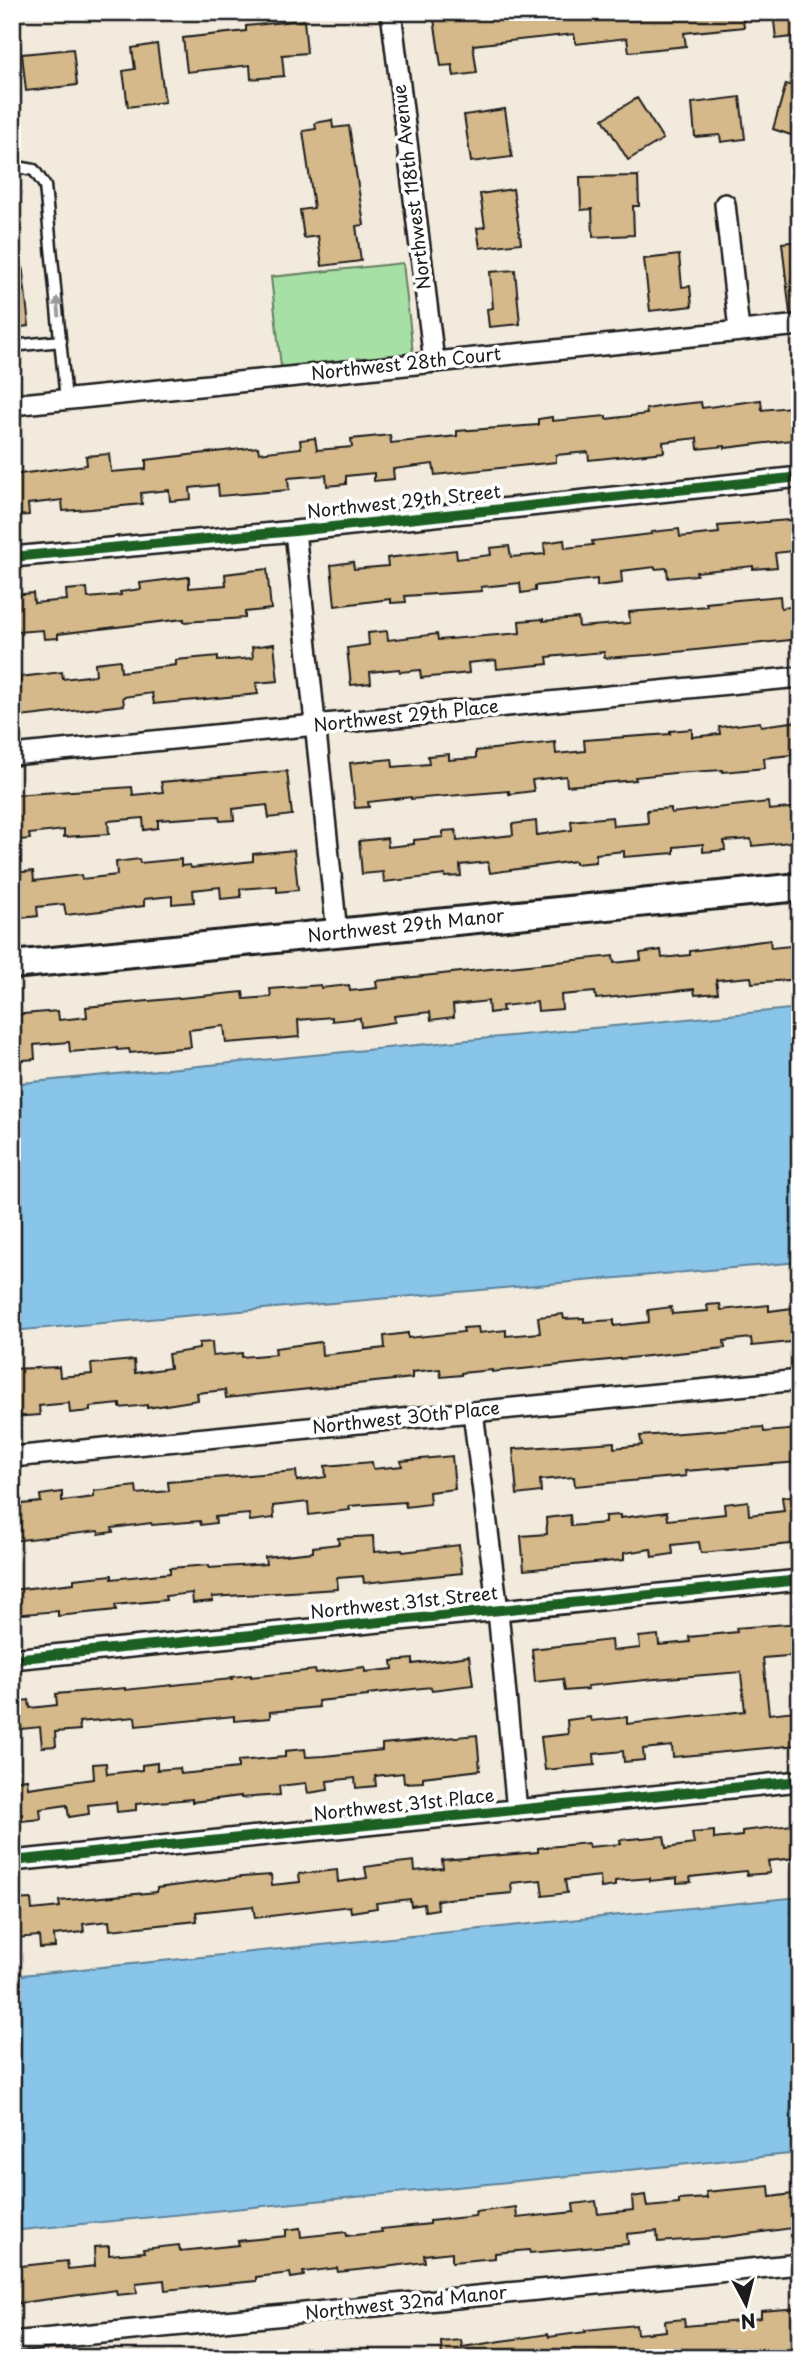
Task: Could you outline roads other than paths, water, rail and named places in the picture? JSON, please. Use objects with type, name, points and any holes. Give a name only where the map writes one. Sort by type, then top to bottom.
[{"type":"street","name":"Northwest 118th Avenue","points":[[391,12],[433,361]]},
{"type":"street","points":[[725,204],[739,330]]},
{"type":"street","name":"Northwest 28th Court","points":[[12,405],[800,325]]},
{"type":"street","name":"Northwest 29th Street","points":[[12,557],[295,531],[800,477]]},
{"type":"street","points":[[295,531],[337,933]]},
{"type":"street","name":"Northwest 29th Place","points":[[12,755],[800,677]]},
{"type":"street","name":"Northwest 29th Manor","points":[[12,965],[800,887]]},
{"type":"street","name":"Northwest 30th Place","points":[[12,1457],[800,1380]]},
{"type":"street","points":[[473,1412],[498,1611],[517,1811]]},
{"type":"street","name":"Northwest 31st Street","points":[[12,1659],[800,1580]]},
{"type":"street","name":"Northwest 31st Place","points":[[12,1861],[800,1781]]},
{"type":"street","name":"Northwest 32nd Manor","points":[[12,2342],[800,2264]]},
{"type":"lane","points":[[12,166],[34,170],[45,186],[66,400]]},
{"type":"lane","points":[[12,346],[61,341]]},
{"type":"water","points":[[800,1008],[800,1262],[12,1331],[12,1084]]},
{"type":"water","points":[[800,1897],[800,2153],[12,2231],[12,1976]]}]
